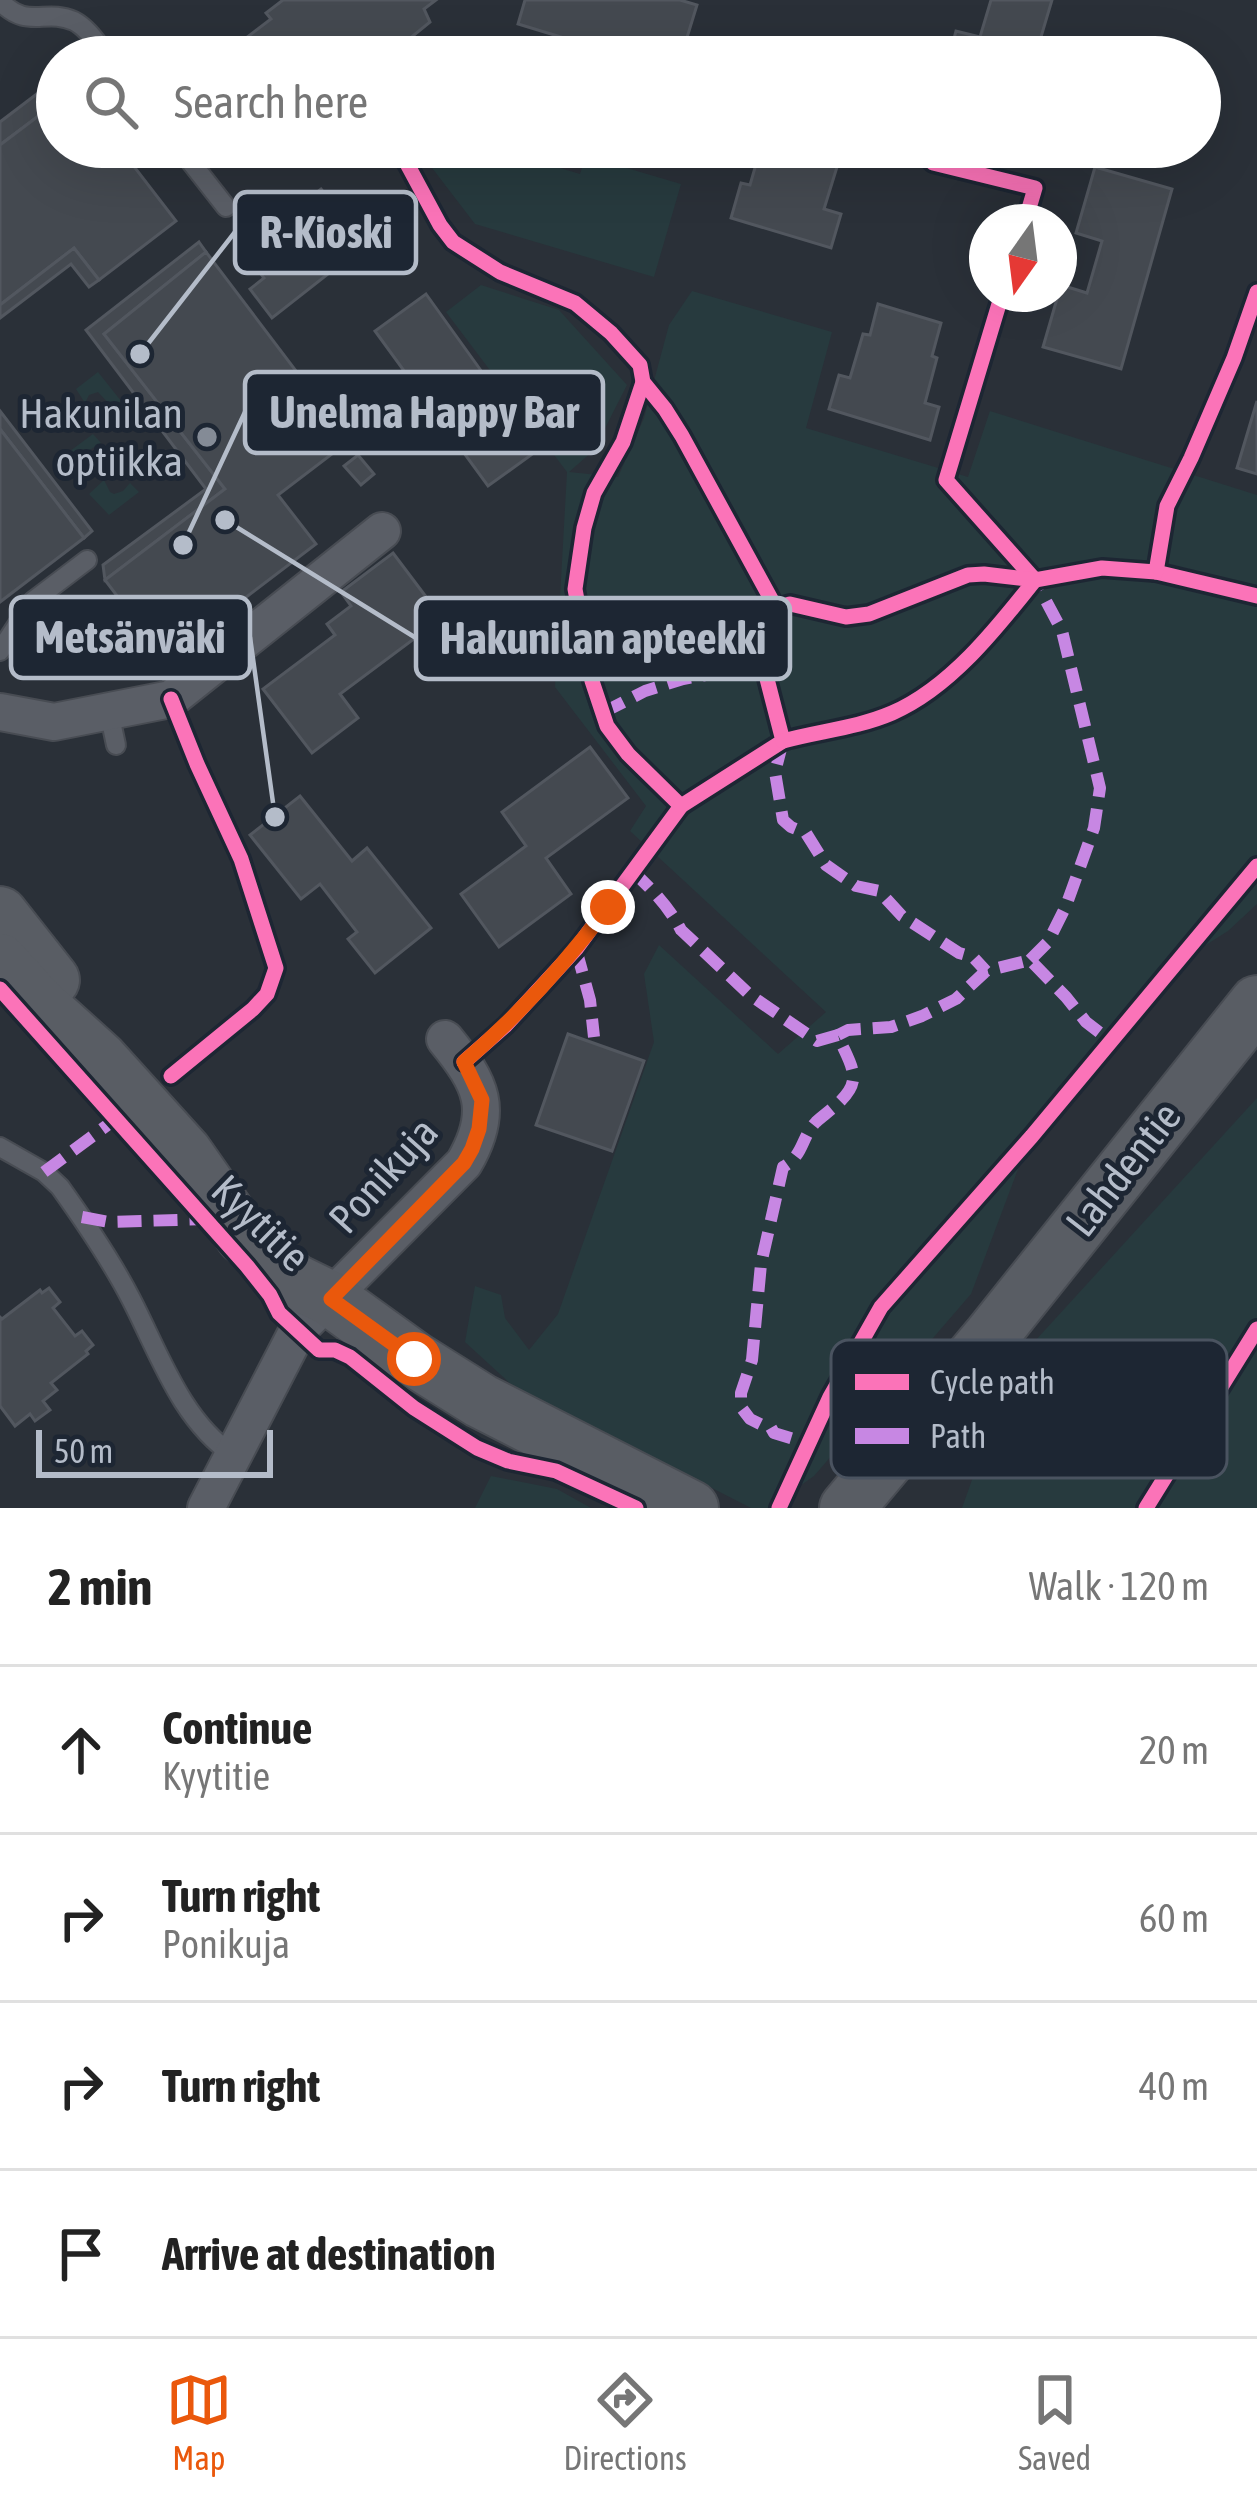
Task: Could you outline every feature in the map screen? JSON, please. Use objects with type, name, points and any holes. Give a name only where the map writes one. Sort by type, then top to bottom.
[{"type":"main road","name":"Kyytitie","points":[[0,914],[54,982],[100,1059]]},
{"type":"main road","name":"Kyytitie","points":[[0,962],[100,1059],[185,1153],[262,1211],[310,1264],[331,1299],[482,1401],[692,1508]]},
{"type":"main road","name":"Lahdentie","points":[[988,1340],[1257,1003]]},
{"type":"main road","name":"Lahdentie","points":[[991,1336],[1257,1049]]},
{"type":"main road","name":"Lahdentie","points":[[847,1508],[872,1478]]},
{"type":"street","points":[[0,712],[112,729],[171,699],[382,531]]},
{"type":"street","name":"Ponikuja","points":[[206,1508],[298,1330],[464,1163],[472,1149],[482,1100],[464,1062],[445,1039]]},
{"type":"lane","points":[[0,2],[16,16],[77,22],[89,36]]},
{"type":"lane","points":[[195,168],[226,207]]},
{"type":"lane","points":[[1,647],[33,601],[87,560]]},
{"type":"lane","points":[[0,1147],[44,1172],[60,1187],[130,1298],[165,1371],[211,1440],[233,1455]]},
{"type":"green space","points":[[432,168],[560,168],[580,174],[582,168],[627,168],[681,184],[654,277],[475,224]]},
{"type":"green space","points":[[481,285],[559,310],[627,385],[594,450],[569,472],[618,477],[644,418],[669,325],[692,291],[832,332],[806,428],[968,477],[990,411],[1257,495],[1257,904],[1228,931],[1146,983],[1040,1111],[971,1294],[931,1340],[831,1340],[831,1456],[814,1476],[769,1508],[751,1508],[513,1386],[465,1342],[475,1286],[501,1295],[505,1318],[529,1350],[558,1314],[654,1042],[644,974],[659,945],[778,1054],[826,1012],[630,831],[646,806],[555,687],[567,472],[446,312]]},
{"type":"green space","points":[[98,372],[121,401],[112,407],[98,392],[85,403],[76,389]]},
{"type":"green space","points":[[93,434],[101,443],[88,451],[88,465],[96,472],[84,482],[62,457]]},
{"type":"green space","points":[[104,480],[114,494],[130,483],[139,492],[109,515],[89,494]]},
{"type":"green space","points":[[1257,1098],[1257,1508],[962,1508],[973,1478],[1227,1478],[1227,1340],[1036,1340]]},
{"type":"green space","points":[[491,1476],[557,1489],[591,1508],[475,1508]]},
{"type":"building","points":[[283,0],[436,0],[424,9],[430,22],[413,36],[249,36],[271,19],[266,13]]},
{"type":"building","points":[[525,0],[680,0],[697,5],[687,36],[558,36],[518,24]]},
{"type":"building","points":[[991,0],[1052,0],[1041,36],[980,36]]},
{"type":"building","points":[[36,95],[36,118],[0,145],[0,122]]},
{"type":"building","points":[[36,118],[36,168],[135,168],[176,221],[99,280],[74,248],[0,305],[0,145]]},
{"type":"building","points":[[755,168],[837,168],[824,209],[841,214],[831,248],[731,218],[741,183],[750,185]]},
{"type":"building","points":[[1095,168],[1172,189],[1121,369],[1043,347],[1053,312],[1077,312],[1077,290],[1087,293],[1102,241],[1077,233]]},
{"type":"building","points":[[321,189],[358,236],[335,254],[342,263],[272,318],[250,289],[264,278],[236,241],[292,198],[299,206]]},
{"type":"building","points":[[199,242],[206,252],[104,334],[225,489],[105,580],[103,565],[206,489],[86,330]]},
{"type":"building","points":[[74,248],[99,280],[89,287],[71,264],[0,318],[0,305]]},
{"type":"building","points":[[206,252],[349,441],[278,495],[316,544],[165,659],[105,580],[225,489],[104,334]]},
{"type":"building","points":[[426,294],[538,450],[488,486],[375,331]]},
{"type":"building","points":[[878,304],[941,323],[925,403],[939,407],[930,440],[829,409],[839,375],[850,378]]},
{"type":"building","points":[[1257,401],[1257,474],[1237,468]]},
{"type":"building","points":[[0,411],[92,531],[84,538],[0,429]]},
{"type":"building","points":[[0,429],[84,538],[0,602]]},
{"type":"building","points":[[358,455],[374,474],[361,485],[344,466]]},
{"type":"building","points":[[393,553],[442,618],[340,694],[358,718],[312,753],[263,689],[335,635],[327,624],[351,606],[341,592]]},
{"type":"building","points":[[590,747],[628,798],[546,858],[571,894],[499,947],[461,894],[526,846],[502,812]]},
{"type":"building","points":[[300,796],[352,861],[367,848],[431,928],[375,973],[348,939],[357,932],[320,884],[301,899],[250,835]]},
{"type":"building","points":[[568,1034],[644,1061],[612,1151],[536,1125]]},
{"type":"building","points":[[49,1288],[60,1302],[53,1308],[75,1336],[82,1331],[93,1345],[51,1383],[57,1390],[43,1401],[50,1410],[35,1421],[30,1414],[15,1426],[0,1406],[0,1317]]},
{"type":"marked path","points":[[1030,960],[1048,942],[1066,906],[1094,828],[1100,788],[1062,631],[1035,580]]},
{"type":"marked path","points":[[602,713],[645,691],[683,679],[733,670],[766,675]]},
{"type":"marked path","points":[[783,741],[775,772],[783,820],[806,833],[826,865],[856,886],[879,891],[902,916],[973,957],[986,971]]},
{"type":"marked path","points":[[632,871],[660,899],[681,930],[750,995],[817,1041],[838,1035],[852,1069],[848,1092],[816,1122],[795,1157],[783,1167],[761,1264],[752,1360],[741,1393],[741,1407],[750,1419],[770,1426],[774,1433],[810,1444]]},
{"type":"marked path","points":[[576,949],[594,1037]]},
{"type":"marked path","points":[[838,1035],[891,1027],[922,1016],[956,999],[986,971],[1030,960],[1086,1022],[1112,1042]]},
{"type":"marked path","points":[[44,1172],[117,1118]]},
{"type":"marked path","points":[[82,1217],[109,1222],[206,1219]]},
{"type":"cycle path","points":[[409,168],[453,242],[500,272],[575,303],[640,365],[643,382],[682,436],[776,608],[766,675],[783,741],[681,806],[576,949],[506,1025],[464,1062]]},
{"type":"cycle path","points":[[953,168],[1035,188],[1030,204]]},
{"type":"cycle path","points":[[1156,572],[1167,506],[1234,358],[1257,292]]},
{"type":"cycle path","points":[[997,312],[946,480],[1035,580],[1102,568],[1156,572],[1257,596]]},
{"type":"cycle path","points":[[643,382],[623,442],[594,493],[575,589],[592,681],[607,726],[681,806]]},
{"type":"cycle path","points":[[776,608],[790,604],[846,617],[869,614],[968,575],[1035,580],[971,655],[913,702],[865,722],[783,741]]},
{"type":"cycle path","points":[[171,699],[241,859],[276,968],[267,994],[253,1009],[171,1076]]},
{"type":"cycle path","points":[[862,1340],[881,1307],[1032,1136],[1257,866]]},
{"type":"cycle path","points":[[0,989],[247,1266],[279,1313],[319,1350],[350,1357],[414,1408],[477,1448],[508,1461],[556,1471],[636,1508]]},
{"type":"cycle path","points":[[1227,1377],[1257,1329]]},
{"type":"cycle path","points":[[779,1508],[831,1395]]},
{"type":"cycle path","points":[[1146,1508],[1165,1478]]},
{"type":"place","name":"R-Kioski","points":[[140,354]]},
{"type":"place","name":"Hakunilan optiikka","points":[[207,437]]},
{"type":"place","name":"Hakunilan apteekki","points":[[225,520]]},
{"type":"place","name":"Unelma Happy Bar","points":[[183,545]]},
{"type":"place","name":"Metsänväki","points":[[275,817]]},
{"type":"route","points":[[414,1359],[331,1299],[464,1163],[479,1129],[482,1100],[464,1062],[556,972],[608,907]]}]
